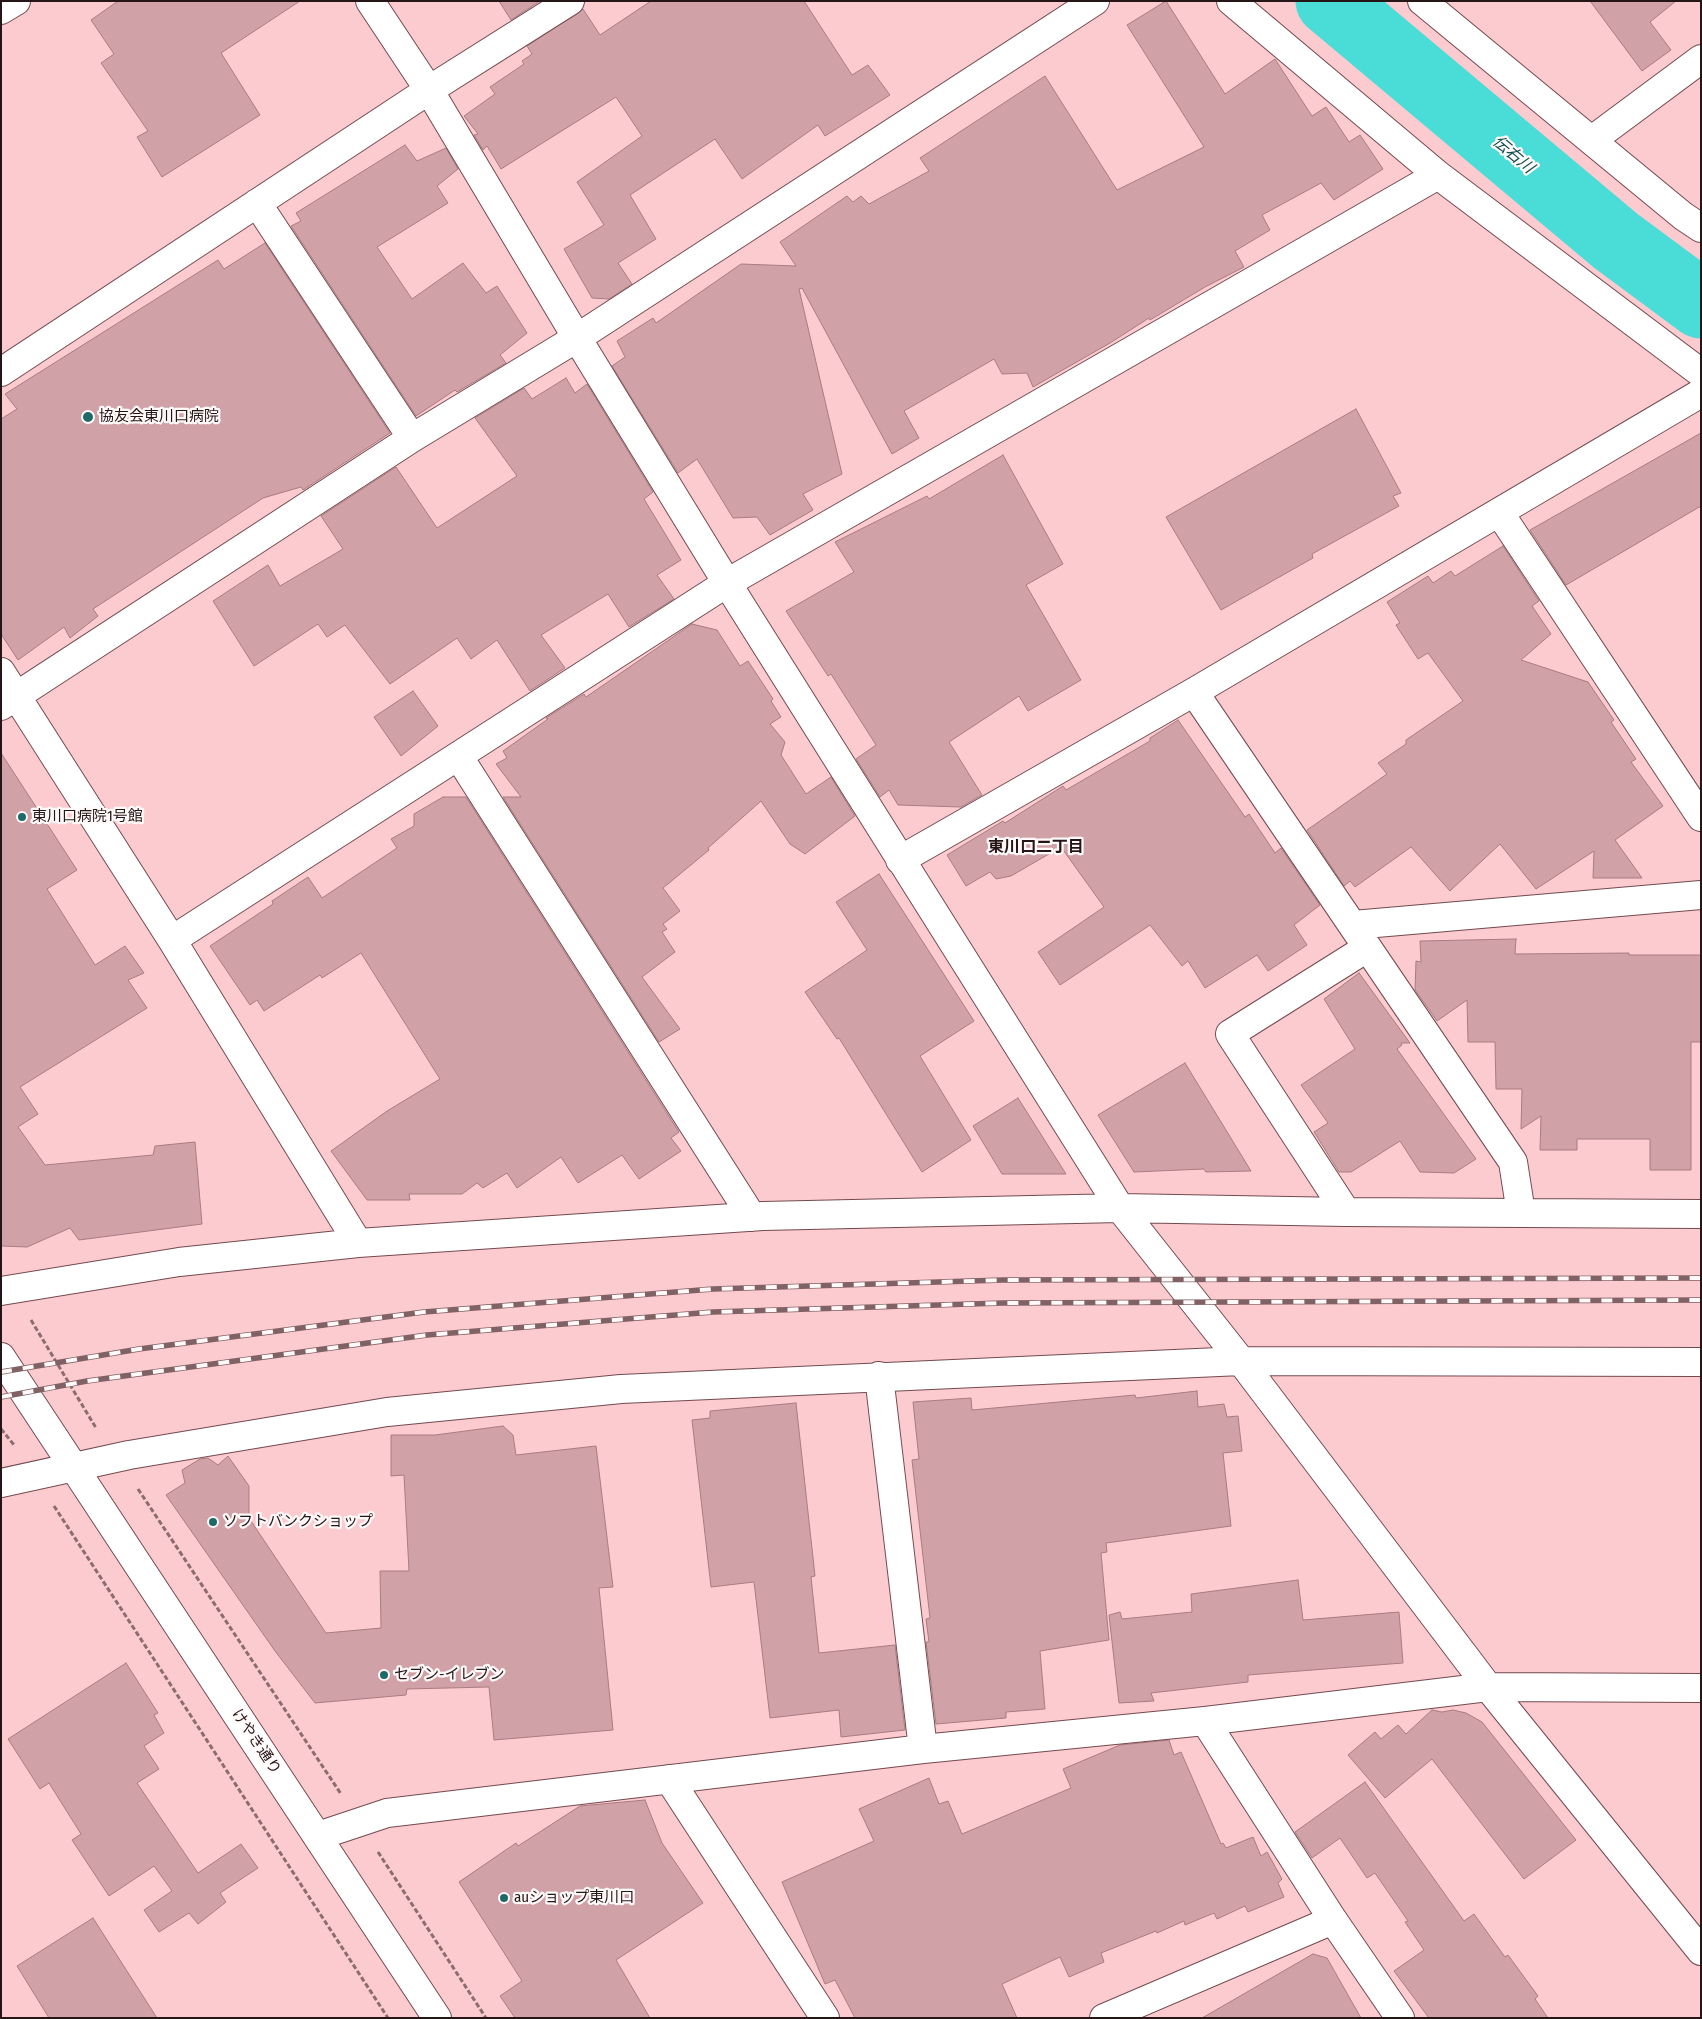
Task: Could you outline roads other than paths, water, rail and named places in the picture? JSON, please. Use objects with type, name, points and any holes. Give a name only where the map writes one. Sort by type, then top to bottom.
[{"type":"street","points":[[1,10],[16,1]]},
{"type":"street","points":[[370,1],[429,90],[577,338],[900,860],[1120,1208],[1241,1361],[1488,1688],[1701,1951]]},
{"type":"street","points":[[1,372],[429,90],[570,1]]},
{"type":"street","points":[[9,701],[412,438],[577,338],[1096,1]]},
{"type":"street","points":[[1231,1],[1438,176],[1701,373]]},
{"type":"street","points":[[1422,1],[1701,228]]},
{"type":"street","points":[[1592,140],[1701,59]]},
{"type":"street","points":[[172,940],[728,583],[1438,176]]},
{"type":"street","points":[[257,203],[412,438]]},
{"type":"street","points":[[900,860],[1194,692],[1701,393]]},
{"type":"street","points":[[1499,512],[1701,818]]},
{"type":"street","points":[[1,672],[9,701],[172,940],[358,1243]]},
{"type":"street","points":[[1194,692],[1513,1162],[1521,1213]]},
{"type":"street","points":[[459,757],[752,1217]]},
{"type":"street","points":[[1353,925],[1701,895]]},
{"type":"street","points":[[1346,1212],[1230,1034],[1368,948]]},
{"type":"street","points":[[1,1291],[180,1262],[358,1243],[752,1217],[1120,1208],[1346,1212],[1701,1214]]},
{"type":"street","name":"けやき通り","points":[[1,1357],[437,2018]]},
{"type":"street","points":[[1,1482],[117,1458],[387,1412],[621,1389],[1241,1361],[1701,1362]]},
{"type":"street","points":[[879,1376],[923,1749]]},
{"type":"street","points":[[318,1836],[358,1821],[387,1813],[923,1749],[1205,1721],[1488,1688],[1701,1688]]},
{"type":"street","points":[[1205,1721],[1333,1920],[1400,2018]]},
{"type":"street","points":[[669,1779],[826,2018]]},
{"type":"street","points":[[1104,2018],[1333,1920]]},
{"type":"waterway","name":"伝右川","points":[[1330,1],[1616,241],[1701,304]]},
{"type":"railway","points":[[1,1372],[139,1349],[424,1312],[713,1289],[1003,1280],[1701,1278]]},
{"type":"railway","points":[[1,1397],[87,1381],[427,1335],[713,1312],[1003,1303],[1701,1300]]},
{"type":"place","name":"協友会東川口病院","points":[[88,417]]},
{"type":"place","name":"東川口病院1号館","points":[[22,817]]},
{"type":"place","name":"ソフトバンクショップ","points":[[213,1522]]},
{"type":"place","name":"セブン-イレブン","points":[[384,1675]]},
{"type":"place","name":"auショップ東川口","points":[[504,1898]]},
{"type":"district","name":"東川口二丁目","points":[[1036,848]]}]
